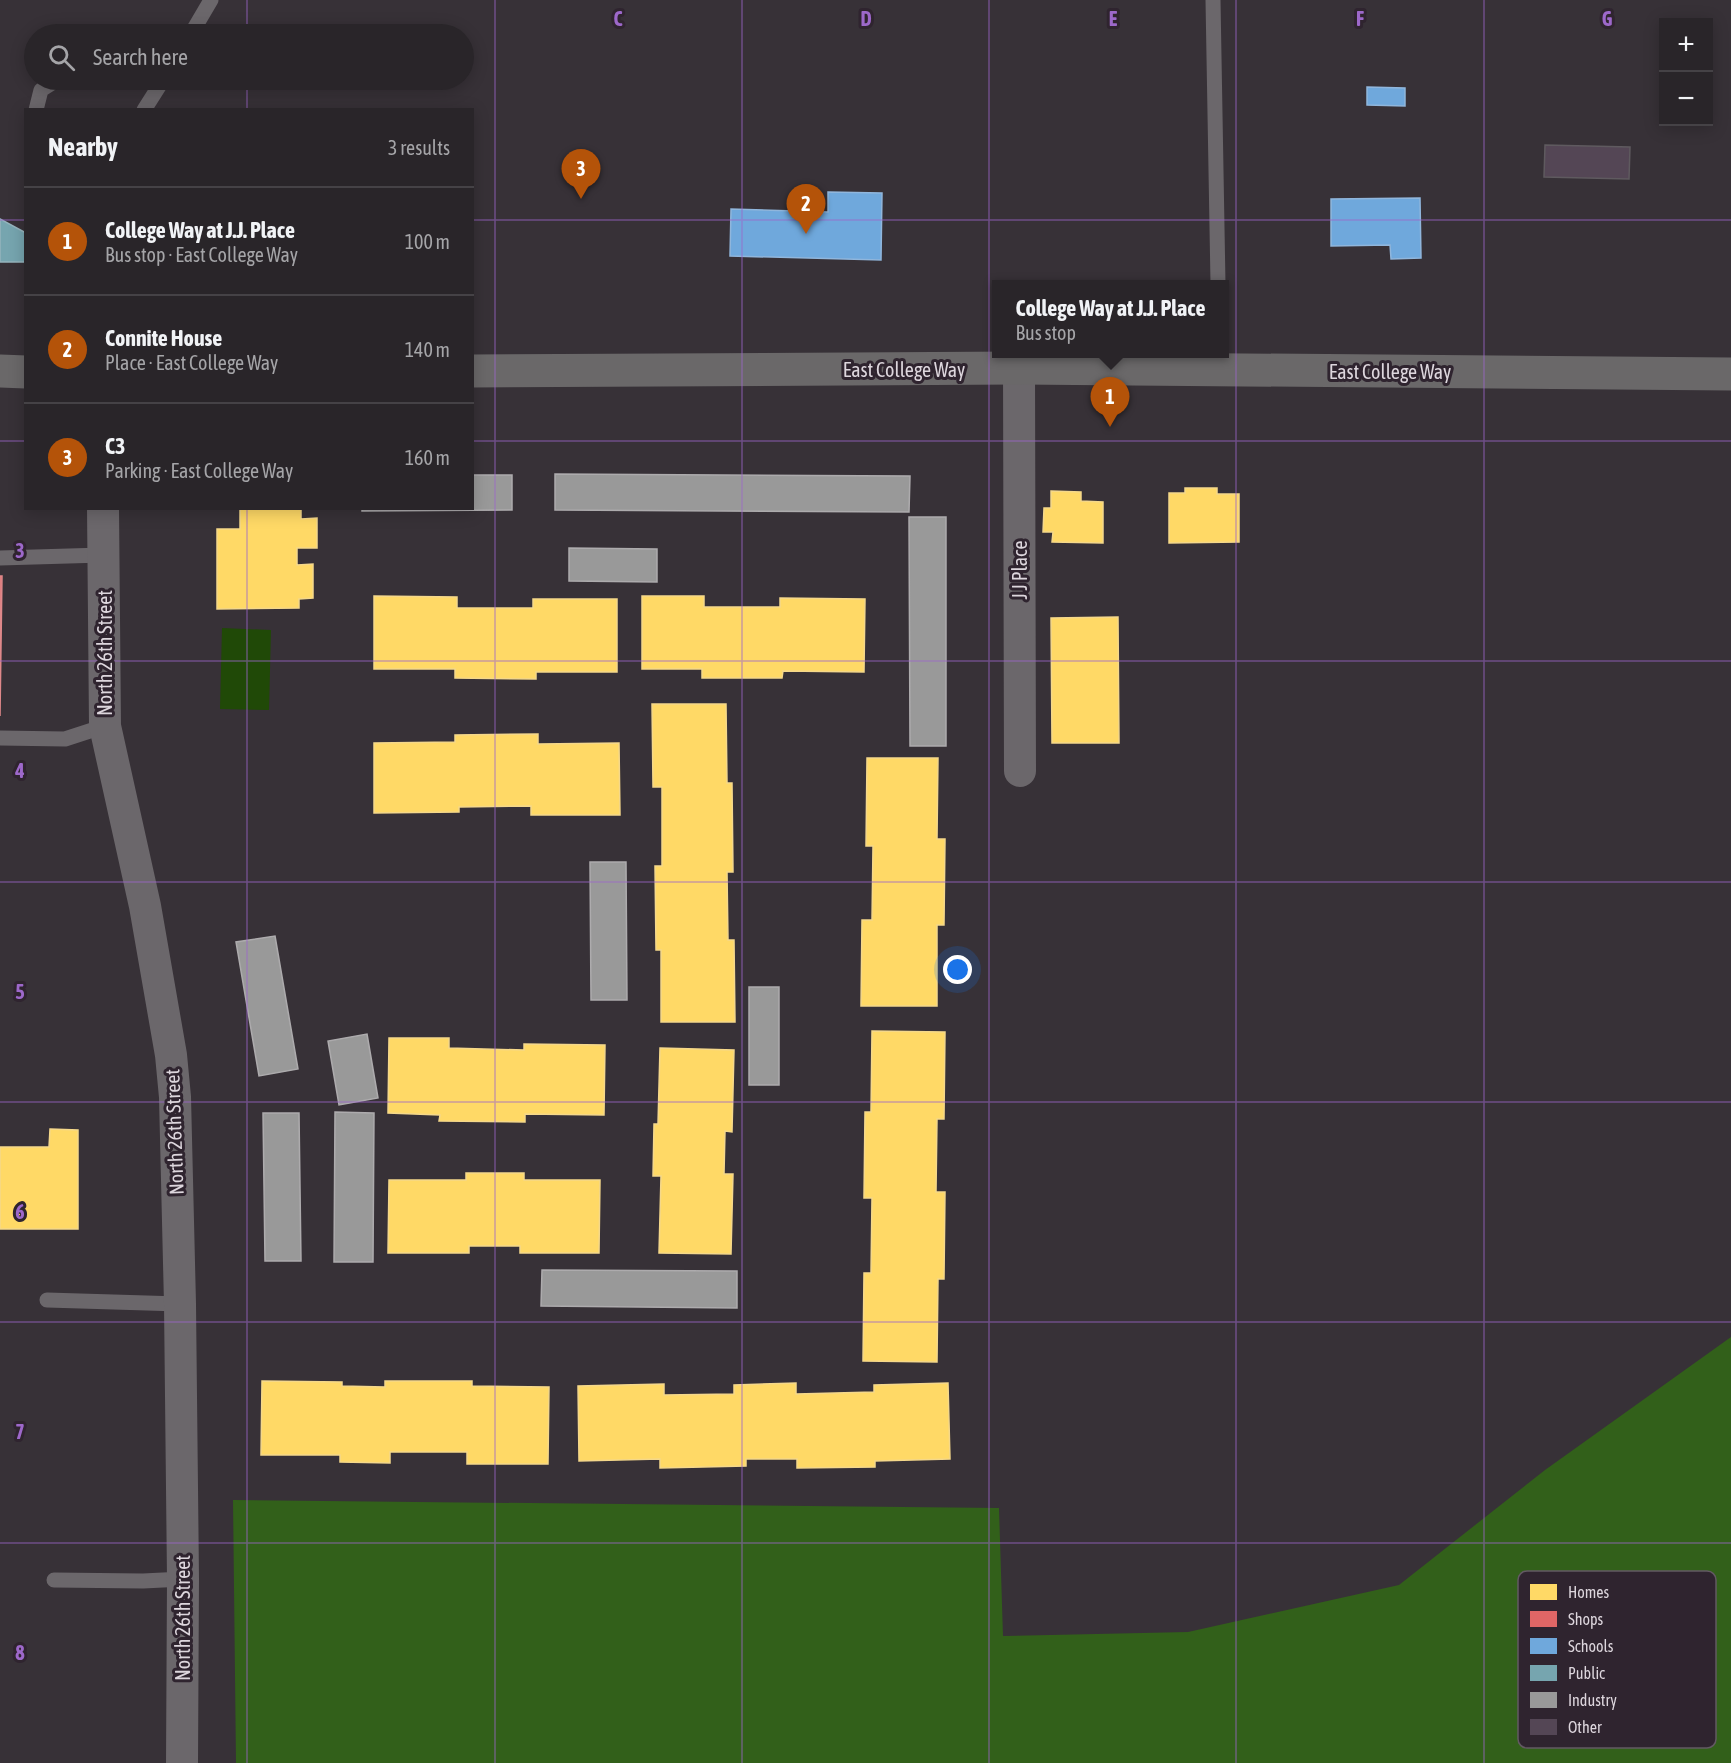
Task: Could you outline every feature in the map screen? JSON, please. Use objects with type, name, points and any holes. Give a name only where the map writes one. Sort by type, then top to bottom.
[{"type":"main road","name":"East College Way","points":[[474,370],[1018,368],[1219,362],[1731,374]]},
{"type":"main road","points":[[0,371],[24,372]]},
{"type":"street","name":"J J Place","points":[[1018,368],[1020,771]]},
{"type":"street","name":"North 26th Street","points":[[103,510],[105,726],[145,906],[171,1055],[175,1097],[183,1579],[182,1763]]},
{"type":"lane","points":[[197,24],[211,0]]},
{"type":"lane","points":[[1213,0],[1218,280]]},
{"type":"lane","points":[[36,108],[41,90]]},
{"type":"lane","points":[[145,108],[157,90]]},
{"type":"lane","points":[[0,558],[103,555]]},
{"type":"lane","points":[[0,738],[65,739],[105,726]]},
{"type":"lane","points":[[47,1300],[180,1305]]},
{"type":"lane","points":[[54,1580],[183,1579]]},
{"type":"green space","points":[[222,628],[271,630],[269,710],[220,709]]},
{"type":"green space","points":[[1731,1337],[1731,1763],[236,1763],[233,1500],[999,1508],[1003,1636],[1188,1632],[1399,1585],[1545,1470]]},
{"type":"building: Homes","points":[[1185,488],[1217,488],[1217,494],[1239,494],[1239,542],[1169,543],[1169,493],[1185,493]]},
{"type":"building: Homes","points":[[1051,491],[1081,492],[1081,501],[1103,502],[1103,543],[1052,542],[1053,532],[1043,532],[1044,508],[1051,508]]},
{"type":"building: Homes","points":[[240,510],[301,510],[301,519],[317,518],[317,548],[297,548],[297,565],[313,564],[313,598],[299,599],[299,608],[217,609],[217,529],[240,529]]},
{"type":"building: Homes","points":[[374,596],[457,597],[457,608],[533,608],[533,599],[617,599],[617,672],[536,672],[536,679],[455,678],[455,669],[374,669]]},
{"type":"building: Homes","points":[[642,596],[704,596],[704,607],[780,607],[780,598],[865,599],[864,672],[783,671],[782,678],[702,678],[702,669],[642,669]]},
{"type":"building: Homes","points":[[1118,617],[1119,743],[1052,743],[1051,618]]},
{"type":"building: Homes","points":[[652,704],[726,704],[727,783],[732,783],[733,872],[727,872],[728,940],[734,940],[735,1022],[661,1022],[661,950],[656,950],[655,866],[662,866],[662,787],[653,787]]},
{"type":"building: Homes","points":[[538,734],[538,744],[619,743],[620,815],[531,815],[531,806],[459,807],[459,812],[374,813],[374,743],[455,742],[455,735]]},
{"type":"building: Homes","points":[[867,758],[938,758],[937,839],[945,839],[944,925],[937,925],[937,1006],[861,1006],[862,920],[872,920],[873,846],[866,846]]},
{"type":"building: Homes","points":[[872,1031],[945,1032],[944,1119],[937,1119],[936,1192],[945,1192],[944,1279],[938,1279],[937,1362],[863,1361],[864,1273],[871,1273],[872,1198],[864,1198],[865,1112],[871,1112]]},
{"type":"building: Homes","points":[[389,1038],[449,1038],[449,1048],[524,1050],[524,1044],[605,1045],[604,1115],[525,1114],[525,1122],[439,1121],[440,1115],[388,1113]]},
{"type":"building: Homes","points":[[660,1048],[734,1050],[732,1132],[725,1131],[724,1174],[733,1174],[731,1254],[659,1253],[661,1176],[653,1176],[654,1124],[658,1124]]},
{"type":"building: Homes","points":[[50,1129],[78,1130],[78,1229],[0,1229],[0,1147],[49,1147]]},
{"type":"building: Homes","points":[[466,1173],[524,1173],[524,1180],[600,1180],[599,1253],[520,1253],[520,1246],[469,1246],[469,1253],[388,1253],[389,1180],[466,1180]]},
{"type":"building: Homes","points":[[262,1381],[342,1382],[342,1386],[385,1387],[385,1381],[472,1381],[472,1386],[549,1387],[548,1464],[467,1464],[467,1452],[390,1452],[390,1463],[340,1462],[340,1455],[261,1455]]},
{"type":"building: Homes","points":[[796,1383],[796,1394],[874,1392],[874,1385],[948,1383],[950,1459],[875,1461],[875,1467],[797,1468],[797,1459],[746,1459],[746,1466],[660,1468],[660,1459],[579,1461],[578,1386],[664,1384],[664,1395],[734,1394],[734,1385]]},
{"type":"building: Shops","points":[[0,576],[2,576],[0,716]]},
{"type":"building: Schools","points":[[1367,87],[1405,88],[1405,106],[1367,105]]},
{"type":"building: Schools","points":[[828,192],[882,193],[881,260],[730,256],[731,209],[828,212]]},
{"type":"building: Schools","points":[[1420,198],[1421,258],[1391,259],[1390,245],[1331,246],[1331,199]]},
{"type":"building: Public","points":[[0,219],[24,232],[24,262],[0,262]]},
{"type":"building: Industry","points":[[555,474],[910,476],[909,512],[555,510]]},
{"type":"building: Industry","points":[[474,475],[512,475],[512,510],[362,511],[474,510]]},
{"type":"building: Industry","points":[[909,517],[946,517],[946,746],[910,746]]},
{"type":"building: Industry","points":[[569,548],[657,549],[657,582],[569,581]]},
{"type":"building: Industry","points":[[590,862],[626,862],[627,1000],[591,1000]]},
{"type":"building: Industry","points":[[275,936],[298,1069],[259,1076],[236,942]]},
{"type":"building: Industry","points":[[749,987],[779,987],[779,1085],[749,1085]]},
{"type":"building: Industry","points":[[367,1034],[378,1098],[339,1105],[328,1041]]},
{"type":"building: Industry","points":[[335,1112],[374,1113],[373,1262],[334,1262]]},
{"type":"building: Industry","points":[[263,1113],[299,1113],[301,1261],[265,1261]]},
{"type":"building: Industry","points":[[542,1270],[737,1271],[737,1308],[541,1306]]},
{"type":"building: Other","points":[[1545,145],[1630,147],[1629,179],[1544,177]]},
{"type":"place","name":"C3","points":[[581,199]]},
{"type":"place","name":"Connite House","points":[[806,234]]},
{"type":"place","name":"College Way at J.J. Place","points":[[1110,427]]}]
